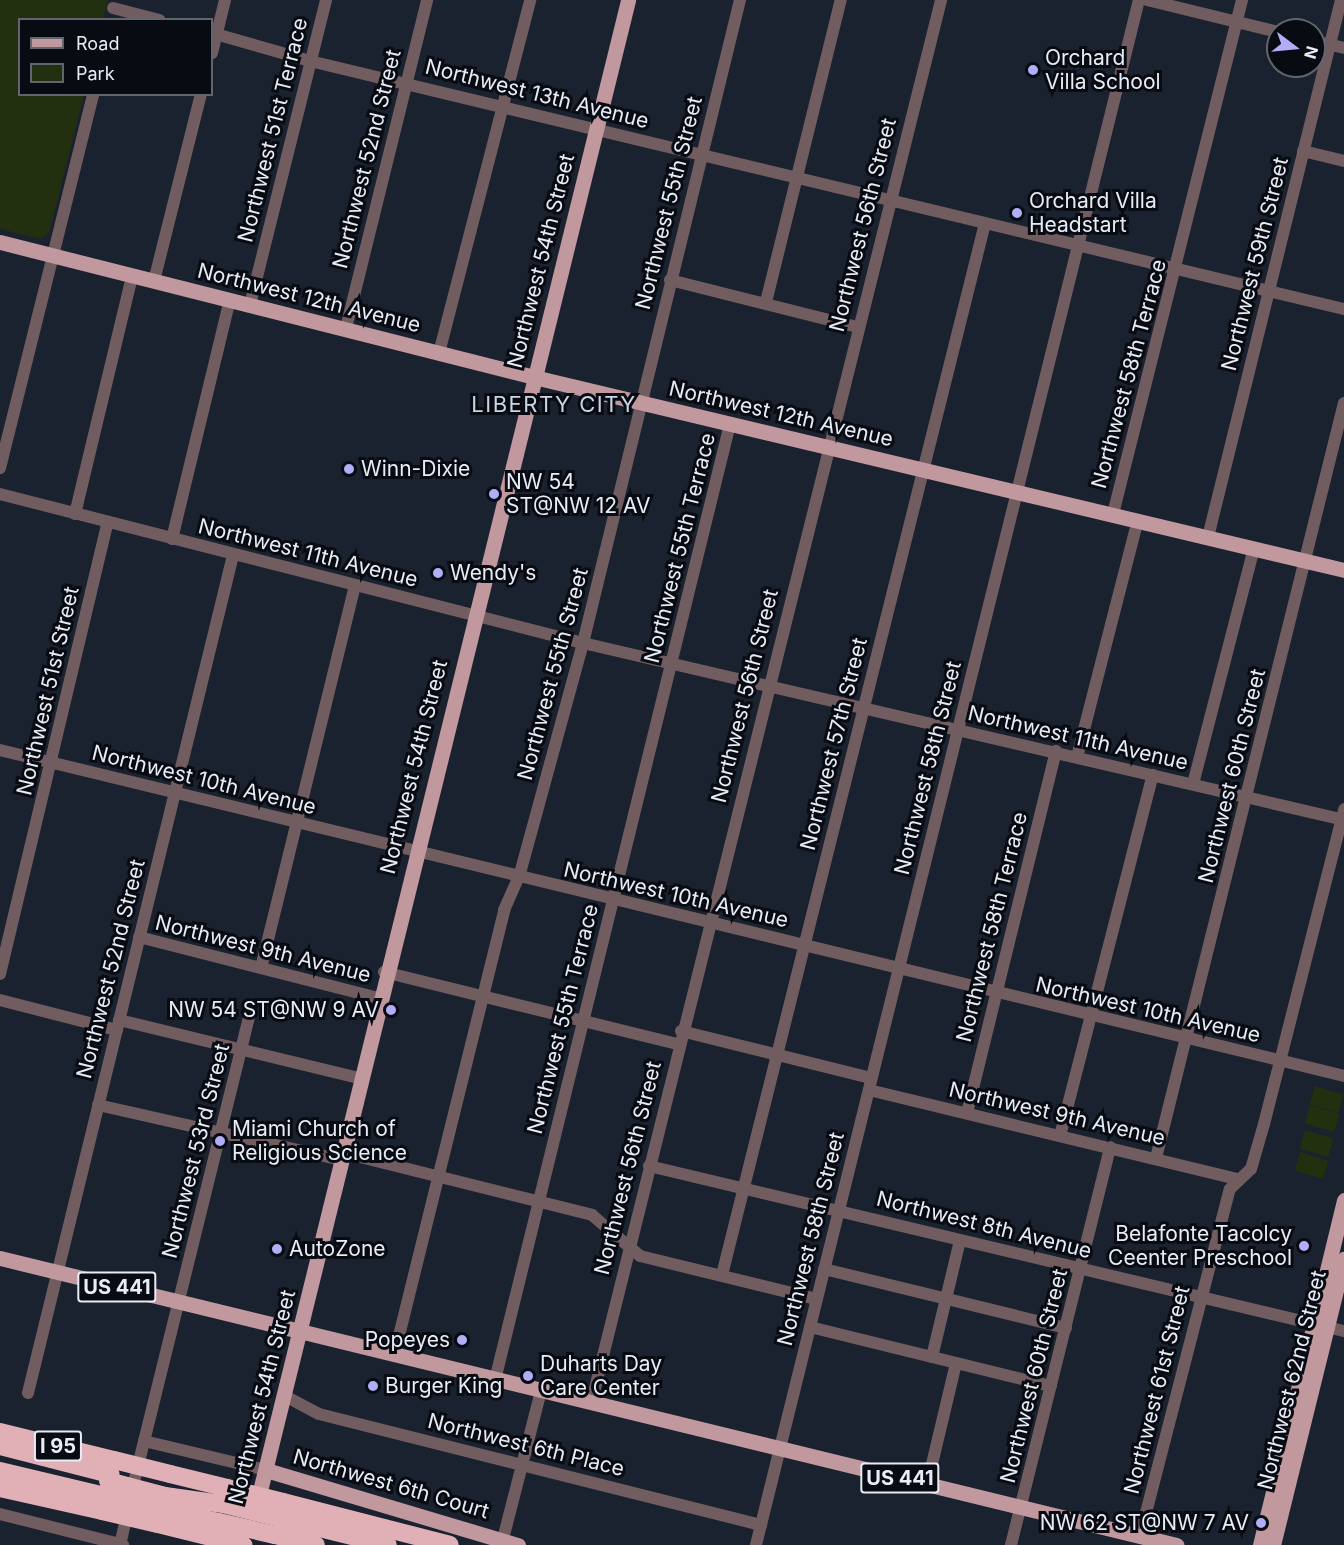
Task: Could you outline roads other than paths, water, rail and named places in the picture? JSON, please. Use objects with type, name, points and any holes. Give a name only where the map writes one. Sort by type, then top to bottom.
[{"type":"highway","name":"I 95","points":[[0,1432],[108,1485],[221,1513],[245,1545]]},
{"type":"highway","points":[[0,1446],[108,1485]]},
{"type":"highway","points":[[0,1457],[108,1485]]},
{"type":"highway","points":[[0,1471],[108,1485]]},
{"type":"highway","name":"I 95","points":[[0,1488],[108,1485],[221,1513],[279,1518],[450,1545]]},
{"type":"highway","points":[[221,1513],[279,1518],[388,1545]]},
{"type":"highway","points":[[279,1518],[316,1545]]},
{"type":"main road","name":"Northwest 54th Street","points":[[245,1545],[285,1396],[339,1156],[384,972],[628,0]]},
{"type":"main road","name":"Northwest 12th Avenue","points":[[0,242],[534,377],[1344,570]]},
{"type":"main road","name":"Northwest 62nd Street","points":[[1273,1545],[1321,1326],[1344,1200]]},
{"type":"main road","name":"US 441","points":[[0,1258],[1176,1545]]},
{"type":"main road","name":"Northwest 62nd Street","points":[[1260,1545],[1321,1326],[1344,1259]]},
{"type":"main road","name":"Northwest 6th Court","points":[[266,1470],[518,1545]]},
{"type":"street","points":[[214,33],[225,0]]},
{"type":"street","name":"Northwest 51st Terrace","points":[[250,305],[327,0]]},
{"type":"street","name":"Northwest 52nd Street","points":[[345,328],[427,0]]},
{"type":"street","points":[[439,353],[530,0]]},
{"type":"street","name":"Northwest 55th Street","points":[[394,1356],[504,910],[519,878],[583,643],[740,0]]},
{"type":"street","points":[[766,302],[841,0]]},
{"type":"street","name":"Northwest 56th Street","points":[[591,1404],[707,923],[828,447],[888,199],[941,0]]},
{"type":"street","name":"Northwest 58th Street","points":[[756,1545],[1139,0]]},
{"type":"street","points":[[1147,0],[1266,29]]},
{"type":"street","name":"Northwest 58th Terrace","points":[[1113,514],[1177,267],[1242,0]]},
{"type":"street","name":"Northwest 59th Street","points":[[1208,537],[1341,0]]},
{"type":"street","points":[[113,9],[151,18]]},
{"type":"street","name":"Northwest 13th Avenue","points":[[214,33],[310,61],[407,81],[596,130],[1270,289],[1344,309]]},
{"type":"street","points":[[1326,44],[1344,48]]},
{"type":"street","points":[[0,468],[93,96]]},
{"type":"street","points":[[154,281],[200,96]]},
{"type":"street","points":[[1303,151],[1344,161]]},
{"type":"street","name":"Northwest 57th Street","points":[[722,1275],[985,223]]},
{"type":"street","points":[[75,514],[132,276]]},
{"type":"street","points":[[670,280],[766,302],[856,327]]},
{"type":"street","points":[[172,539],[230,300]]},
{"type":"street","name":"Northwest 60th Street","points":[[1156,1158],[1188,1038],[1344,403]]},
{"type":"street","name":"Northwest 55th Terrace","points":[[495,1380],[730,424]]},
{"type":"street","name":"Northwest 11th Avenue","points":[[0,494],[583,643],[1246,797],[1343,816]]},
{"type":"street","points":[[1077,756],[1138,520]]},
{"type":"street","name":"Northwest 51st Street","points":[[0,974],[108,522]]},
{"type":"street","points":[[1192,784],[1254,548]]},
{"type":"street","name":"Northwest 52nd Street","points":[[28,1393],[233,555]]},
{"type":"street","points":[[261,968],[299,823],[355,586]]},
{"type":"street","name":"Northwest 10th Avenue","points":[[0,750],[414,853],[804,946],[898,972],[1344,1076]]},
{"type":"street","name":"Northwest 58th Terrace","points":[[967,1113],[1056,752]]},
{"type":"street","points":[[1060,1136],[1153,775]]},
{"type":"street","name":"Northwest 61st Street","points":[[1140,1536],[1200,1296],[1236,1179],[1251,1169],[1343,816]]},
{"type":"street","name":"Northwest 9th Avenue","points":[[139,937],[378,998]]},
{"type":"street","name":"Northwest 9th Avenue","points":[[384,972],[583,1019],[680,1038],[777,1053],[967,1113],[1236,1179]]},
{"type":"street","points":[[0,1000],[358,1078]]},
{"type":"street","name":"Northwest 53rd Street","points":[[121,1545],[144,1441],[250,1012]]},
{"type":"street","points":[[98,1105],[221,1134],[438,1177],[592,1215],[640,1256],[817,1299]]},
{"type":"street","name":"Northwest 60th Street","points":[[1011,1545],[1110,1147]]},
{"type":"street","name":"Northwest 8th Avenue","points":[[650,1166],[1344,1331]]},
{"type":"street","points":[[932,1357],[960,1240]]},
{"type":"street","points":[[824,1269],[1066,1328]]},
{"type":"street","points":[[810,1327],[1051,1386]]},
{"type":"street","points":[[927,1485],[956,1363]]},
{"type":"street","points":[[503,1539],[541,1391]]},
{"type":"street","name":"Northwest 6th Place","points":[[285,1396],[319,1414],[524,1463],[761,1525]]},
{"type":"street","points":[[144,1441],[266,1470]]},
{"type":"street","points":[[0,1514],[121,1545]]},
{"type":"place","name":"Orchard Villa School","points":[[1033,70]]},
{"type":"place","name":"Orchard Villa Headstart","points":[[1017,213]]},
{"type":"place","name":"Winn-Dixie","points":[[349,469]]},
{"type":"place","name":"NW 54 ST@NW 12 AV","points":[[494,494]]},
{"type":"place","name":"Wendy's","points":[[438,573]]},
{"type":"place","name":"NW 54 ST@NW 9 AV","points":[[391,1010]]},
{"type":"place","name":"Miami Church of Religious Science","points":[[220,1141]]},
{"type":"place","name":"Belafonte Tacolcy Ceenter Preschool","points":[[1304,1246]]},
{"type":"place","name":"AutoZone","points":[[277,1249]]},
{"type":"place","name":"Popeyes","points":[[462,1340]]},
{"type":"place","name":"Duharts Day Care Center","points":[[528,1376]]},
{"type":"place","name":"Burger King","points":[[373,1386]]},
{"type":"place","name":"NW 62 ST@NW 7 AV","points":[[1261,1523]]},
{"type":"district","name":"LIBERTY CITY","points":[[554,405]]}]
